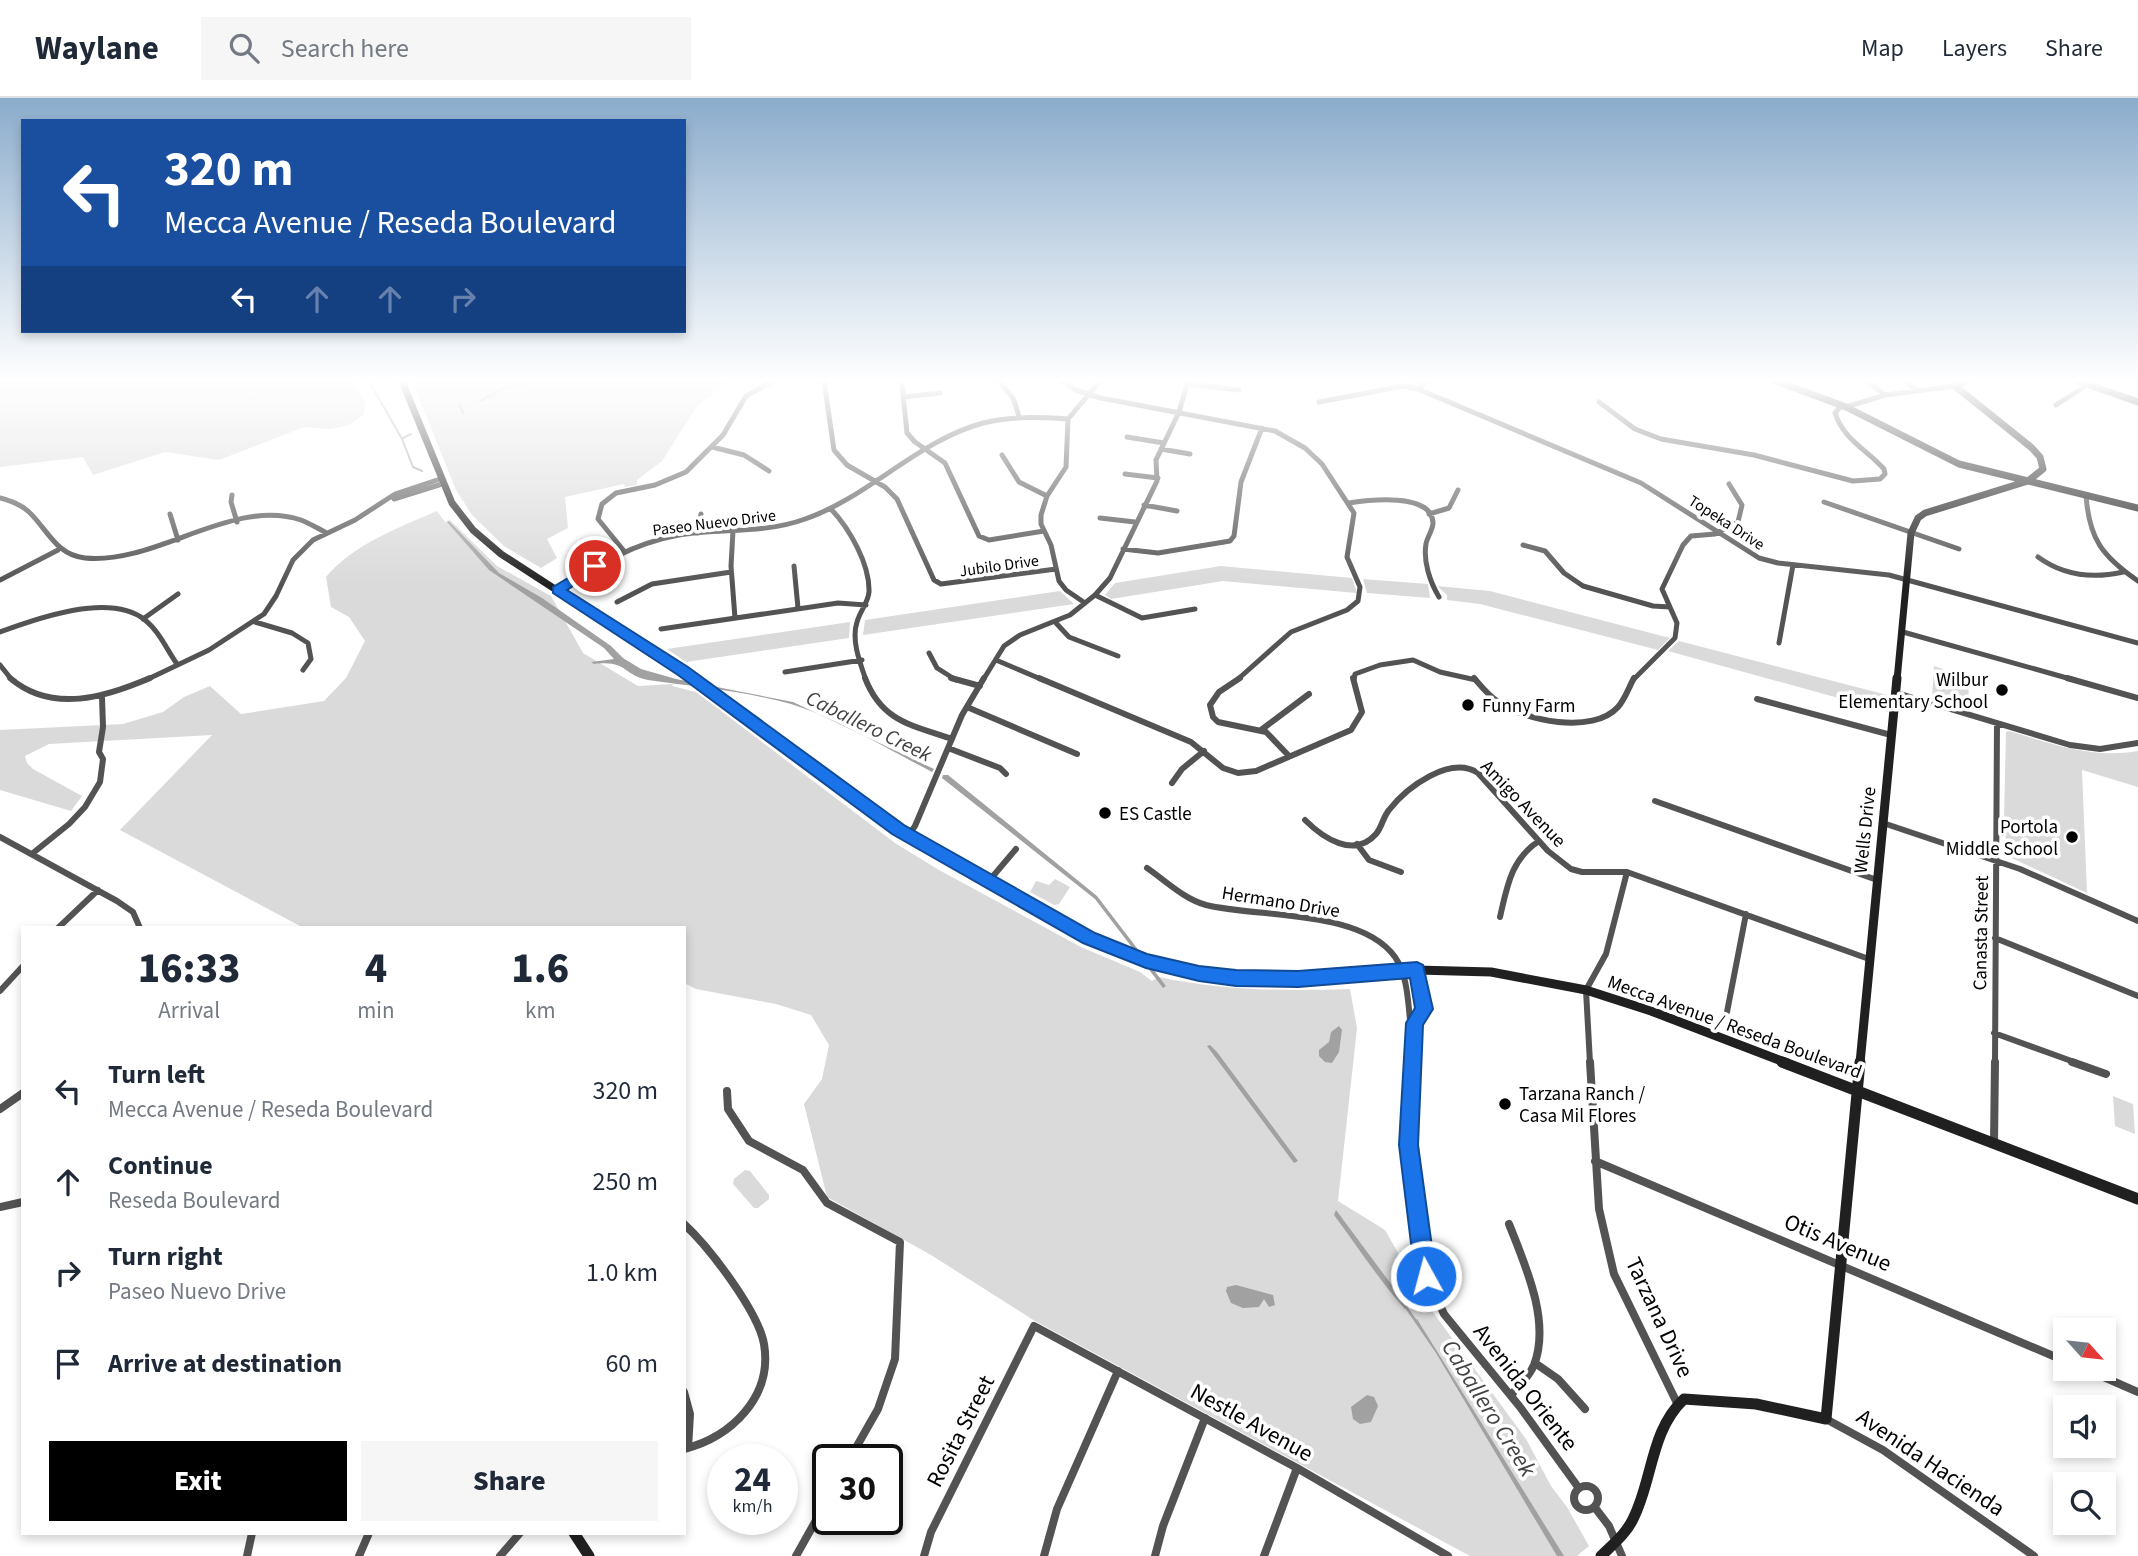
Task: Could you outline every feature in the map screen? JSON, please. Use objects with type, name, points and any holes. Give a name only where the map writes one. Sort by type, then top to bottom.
[{"type":"main road","name":"Mecca Avenue / Reseda Boulevard","points":[[428,449],[441,482],[461,516],[487,543],[703,685],[861,805],[908,836],[1089,938],[1144,960],[1219,976],[1270,979],[1417,970],[1501,973],[1586,990],[1651,1011],[2138,1199]]},
{"type":"main road","points":[[1929,449],[1959,464],[2138,508]]},
{"type":"main road","points":[[1911,533],[1918,518],[1925,513],[2028,481],[2043,469],[2040,457],[2030,449]]},
{"type":"main road","name":"Wells Drive","points":[[1826,1419],[1911,533]]},
{"type":"main road","name":"Avenida Hacienda","points":[[1677,1403],[1684,1399],[1774,1405],[1826,1419]]},
{"type":"main road","name":"Tarzana Drive","points":[[1601,1556],[1616,1543],[1635,1516],[1664,1425],[1677,1403]]},
{"type":"main road","points":[[575,1535],[589,1556]]},
{"type":"street","points":[[624,551],[598,519],[602,504],[624,490],[677,478],[710,449]]},
{"type":"street","points":[[720,449],[744,455],[769,471]]},
{"type":"street","name":"Jubilo Drive","points":[[834,449],[847,466],[876,481],[897,499],[934,580],[941,584],[1056,569]]},
{"type":"street","points":[[927,449],[945,463],[980,537],[991,539],[1044,531]]},
{"type":"street","name":"Paseo Nuevo Drive","points":[[558,590],[624,551],[653,541],[698,533],[785,526],[831,509],[927,449]]},
{"type":"street","points":[[1067,449],[1066,467],[1047,496],[1041,514],[1061,584],[1085,603]]},
{"type":"street","points":[[908,836],[915,826],[967,707],[1010,640],[1056,623],[1095,595],[1111,578],[1158,478],[1156,463],[1162,449]]},
{"type":"street","points":[[1173,449],[1190,454]]},
{"type":"street","points":[[1123,549],[1158,553],[1230,541],[1234,536],[1241,482],[1254,449]]},
{"type":"street","points":[[1289,756],[1272,736],[1261,730],[1218,722],[1213,717],[1210,705],[1219,692],[1243,676],[1291,632],[1347,610],[1358,601],[1360,587],[1347,557],[1354,520],[1349,503],[1312,454],[1305,449]]},
{"type":"street","name":"Topeka Drive","points":[[1561,449],[1641,483],[1759,558],[1793,565],[1865,571],[1907,580],[2138,643]]},
{"type":"street","points":[[1706,449],[1759,456],[1804,470],[1866,482],[1880,479],[1885,474],[1884,469],[1858,449]]},
{"type":"street","points":[[1002,455],[1018,484],[1047,496]]},
{"type":"street","points":[[1125,474],[1158,478]]},
{"type":"street","points":[[0,665],[7,678],[28,691],[85,699],[102,697],[236,635],[255,622],[275,599],[290,560],[304,546],[385,502],[441,482]]},
{"type":"street","points":[[996,660],[1174,734],[1204,751],[1223,768],[1238,773],[1256,771],[1351,730],[1357,725],[1363,708],[1354,674],[1366,668],[1407,660],[1448,674],[1474,678],[1496,701],[1519,713],[1570,724],[1599,719],[1618,707],[1636,674],[1675,638],[1678,623],[1662,589],[1683,545],[1691,536],[1718,533],[1738,522],[1742,511],[1729,484]]},
{"type":"street","points":[[1429,514],[1451,508],[1458,489]]},
{"type":"street","points":[[232,495],[230,502],[237,522]]},
{"type":"street","points":[[2086,495],[2089,530],[2093,541],[2103,554],[2138,582]]},
{"type":"street","points":[[0,498],[17,502],[27,509],[58,550],[81,558],[106,559],[131,555],[237,522],[270,516],[293,518],[314,524],[326,533]]},
{"type":"street","points":[[1349,503],[1375,499],[1401,500],[1416,505],[1429,514],[1433,523],[1426,548],[1433,589],[1439,597]]},
{"type":"street","points":[[1824,502],[1855,516],[1959,549]]},
{"type":"street","points":[[1144,505],[1177,511]]},
{"type":"street","points":[[831,509],[843,521],[868,581],[869,595],[856,627],[869,690],[883,709],[893,716],[952,739]]},
{"type":"street","points":[[170,514],[178,540]]},
{"type":"street","points":[[698,533],[701,514]]},
{"type":"street","points":[[1100,517],[1135,522]]},
{"type":"street","points":[[733,531],[734,618]]},
{"type":"street","points":[[1523,545],[1545,551],[1564,573],[1583,586],[1653,606],[1670,607]]},
{"type":"street","points":[[0,580],[58,550]]},
{"type":"street","points":[[2038,557],[2056,569],[2085,576],[2100,577],[2123,572]]},
{"type":"street","points":[[1779,643],[1793,565]]},
{"type":"street","points":[[794,566],[799,608]]},
{"type":"street","points":[[617,602],[652,584],[732,572]]},
{"type":"street","points":[[143,619],[178,594]]},
{"type":"street","points":[[1095,595],[1142,618],[1195,608]]},
{"type":"street","points":[[660,629],[838,603],[866,605]]},
{"type":"street","points":[[0,632],[34,619],[70,611],[124,611],[143,619],[177,664]]},
{"type":"street","points":[[255,622],[292,633],[308,643],[311,659],[303,670]]},
{"type":"street","points":[[1056,623],[1069,637],[1118,656]]},
{"type":"street","points":[[1903,632],[2138,698]]},
{"type":"street","points":[[929,653],[932,664],[941,674],[979,686]]},
{"type":"street","points":[[785,672],[862,660]]},
{"type":"street","points":[[1897,693],[2087,748],[2110,749],[2138,743]]},
{"type":"street","points":[[1261,730],[1309,694]]},
{"type":"street","points":[[33,853],[69,824],[96,789],[102,775],[102,697]]},
{"type":"street","points":[[1757,699],[1891,735]]},
{"type":"street","points":[[967,707],[1077,754]]},
{"type":"street","name":"Canasta Street","points":[[1994,1143],[1997,723]]},
{"type":"street","points":[[948,748],[1000,768],[1006,774]]},
{"type":"street","points":[[1172,783],[1182,769],[1204,751]]},
{"type":"street","name":"Amigo Avenue","points":[[1357,844],[1374,836],[1396,802],[1447,769],[1461,766],[1478,773],[1539,841],[1571,869],[1582,872],[1627,872],[1870,958]]},
{"type":"street","points":[[1655,801],[1877,880]]},
{"type":"street","points":[[1305,820],[1326,840],[1346,845],[1357,844],[1368,860],[1401,872]]},
{"type":"street","points":[[1883,823],[2036,876],[2138,921]]},
{"type":"street","points":[[0,837],[98,890],[132,912],[139,926]]},
{"type":"street","points":[[1500,917],[1515,863],[1527,848],[1539,841]]},
{"type":"street","points":[[987,882],[1016,849]]},
{"type":"street","name":"Hermano Drive","points":[[1147,868],[1192,899],[1206,905],[1363,932],[1385,945],[1401,971]]},
{"type":"street","points":[[1586,990],[1606,954],[1627,872]]},
{"type":"street","points":[[60,926],[98,890]]},
{"type":"street","points":[[1727,1012],[1746,914]]},
{"type":"street","points":[[1996,938],[2038,952],[2092,980],[2138,996]]},
{"type":"street","points":[[0,991],[21,968]]},
{"type":"street","name":"Avenida Oriente","points":[[1417,970],[1424,1009],[1415,1023],[1409,1145],[1426,1276],[1444,1314],[1511,1395],[1578,1487]]},
{"type":"street","name":"Avenida Oriente","points":[[1401,971],[1410,1020],[1415,1023]]},
{"type":"street","name":"Tarzana Drive","points":[[1586,990],[1599,1209],[1614,1274],[1677,1403]]},
{"type":"street","points":[[1994,1033],[2106,1074]]},
{"type":"street","points":[[727,1091],[728,1109],[749,1141],[798,1167],[827,1203],[898,1240],[901,1245],[896,1287],[898,1329],[895,1359],[877,1409],[858,1444]]},
{"type":"street","points":[[0,1109],[21,1094]]},
{"type":"street","name":"Otis Avenue","points":[[1595,1161],[2053,1356]]},
{"type":"street","points":[[0,1207],[21,1202]]},
{"type":"street","points":[[1509,1224],[1524,1262],[1538,1325],[1539,1344],[1535,1363],[1511,1395]]},
{"type":"street","points":[[686,1226],[708,1248],[757,1325],[764,1342],[766,1362],[760,1386],[739,1420],[716,1439],[686,1448],[690,1414],[686,1399]]},
{"type":"street","name":"Nestle Avenue","points":[[1034,1326],[1297,1468],[1448,1556]]},
{"type":"street","name":"Rosita Street","points":[[924,1556],[931,1532],[1034,1326]]},
{"type":"street","points":[[1535,1363],[1559,1379],[1585,1409]]},
{"type":"street","points":[[1044,1556],[1057,1509],[1118,1371]]},
{"type":"street","points":[[2113,1381],[2138,1392]]},
{"type":"street","points":[[1155,1556],[1163,1526],[1205,1418]]},
{"type":"street","name":"Avenida Hacienda","points":[[1826,1419],[1892,1456],[2034,1556]]},
{"type":"street","points":[[1264,1556],[1297,1468]]},
{"type":"street","name":"Avenida Oriente","points":[[1584,1485],[1594,1491],[1598,1502],[1595,1509],[1585,1511],[1578,1506],[1574,1497],[1578,1487],[1584,1485]]},
{"type":"street","name":"Avenida Oriente","points":[[1595,1509],[1609,1526],[1622,1556]]},
{"type":"street","points":[[796,1556],[812,1528]]},
{"type":"street","points":[[247,1556],[252,1535]]},
{"type":"street","points":[[359,1556],[368,1535]]},
{"type":"street","points":[[500,1556],[518,1535]]},
{"type":"shaded area","points":[[0,449],[247,449],[219,460],[165,452],[93,475],[83,457],[0,467]]},
{"type":"shaded area","points":[[439,449],[670,449],[662,461],[637,480],[637,485],[625,487],[624,484],[565,497],[568,528],[547,539],[557,558],[541,568],[504,546],[472,515],[456,490]]},
{"type":"shaded area","points":[[437,511],[445,522],[450,520],[497,566],[551,596],[583,653],[638,686],[673,684],[672,686],[696,692],[895,843],[1081,947],[1140,972],[1152,981],[1159,977],[1254,989],[1350,989],[1357,1028],[1338,1201],[1385,1230],[1427,1304],[1526,1439],[1551,1486],[1567,1507],[1589,1546],[1577,1556],[1470,1556],[1035,1321],[931,1255],[827,1197],[804,1104],[822,1079],[829,1045],[811,1015],[776,1004],[696,989],[686,984],[686,926],[300,926],[120,830],[212,735],[49,744],[25,756],[33,769],[82,796],[71,811],[0,790],[0,730],[123,724],[163,712],[184,697],[210,686],[241,714],[324,701],[346,678],[365,641],[349,617],[331,607],[326,577],[349,555],[392,530]]},
{"type":"shaded area","points":[[449,521],[499,573],[542,598],[641,669],[676,679],[793,702],[821,715],[774,700],[648,680],[613,664],[594,664],[591,662],[614,659],[604,648],[489,570],[447,522]]},
{"type":"shaded area","points":[[1221,566],[1352,578],[1357,593],[1223,581],[1111,599],[1105,595],[1115,583]]},
{"type":"shaded area","points":[[1363,579],[1428,584],[1430,598],[1367,593]]},
{"type":"shaded area","points":[[1437,586],[1490,591],[1670,638],[1658,650],[1480,604],[1447,600],[1447,595]]},
{"type":"shaded area","points":[[1060,591],[1074,604],[863,635],[865,620]]},
{"type":"shaded area","points":[[850,622],[849,638],[686,662],[667,649]]},
{"type":"shaded area","points":[[1679,641],[1891,696],[1889,712],[1668,651]]},
{"type":"shaded area","points":[[1934,666],[1969,678],[1968,707],[1932,698]]},
{"type":"shaded area","points":[[2006,732],[2089,752],[2138,751],[2138,787],[2082,770],[2087,893],[2007,856],[2004,818]]},
{"type":"shaded area","points":[[864,736],[934,769],[932,772]]},
{"type":"shaded area","points":[[943,775],[948,775],[1097,896],[1166,986],[1163,988],[1095,899],[942,778]]},
{"type":"shaded area","points":[[1055,879],[1070,887],[1059,904],[1054,905],[1030,892],[1036,881],[1049,885]]},
{"type":"shaded area","points":[[1339,1026],[1342,1030],[1339,1052],[1332,1063],[1325,1062],[1319,1056],[1319,1050],[1329,1042],[1331,1032]]},
{"type":"shaded area","points":[[1210,1045],[1298,1161],[1294,1163],[1207,1046]]},
{"type":"shaded area","points":[[2113,1096],[2133,1104],[2135,1134],[2115,1126]]},
{"type":"shaded area","points":[[745,1170],[750,1171],[769,1195],[769,1199],[758,1208],[754,1208],[733,1184],[734,1179]]},
{"type":"shaded area","points":[[1336,1210],[1408,1307],[1405,1309],[1377,1275],[1334,1215]]},
{"type":"shaded area","points":[[1236,1285],[1273,1295],[1275,1305],[1269,1307],[1264,1299],[1259,1307],[1243,1308],[1231,1303],[1227,1287]]},
{"type":"shaded area","points":[[1417,1319],[1564,1556],[1557,1556],[1436,1353],[1414,1321]]},
{"type":"shaded area","points":[[1367,1395],[1374,1397],[1378,1406],[1371,1422],[1360,1424],[1353,1419],[1351,1407]]},
{"type":"waterway","name":"Caballero Creek","points":[[406,449],[413,467],[422,471]]},
{"type":"waterway","name":"Caballero Creek","points":[[1406,1307],[1415,1320]]},
{"type":"place","name":"Wilbur Elementary School","points":[[2002,690]]},
{"type":"place","name":"Funny Farm","points":[[1468,705]]},
{"type":"place","name":"ES Castle","points":[[1105,813]]},
{"type":"place","name":"Portola Middle School","points":[[2072,837]]},
{"type":"place","name":"Tarzana Ranch / Casa Mil Flores","points":[[1505,1104]]},
{"type":"route","points":[[595,566],[558,590],[683,671],[898,830],[1089,938],[1146,961],[1236,978],[1298,979],[1417,970],[1424,1009],[1415,1023],[1409,1145],[1426,1276]]}]
